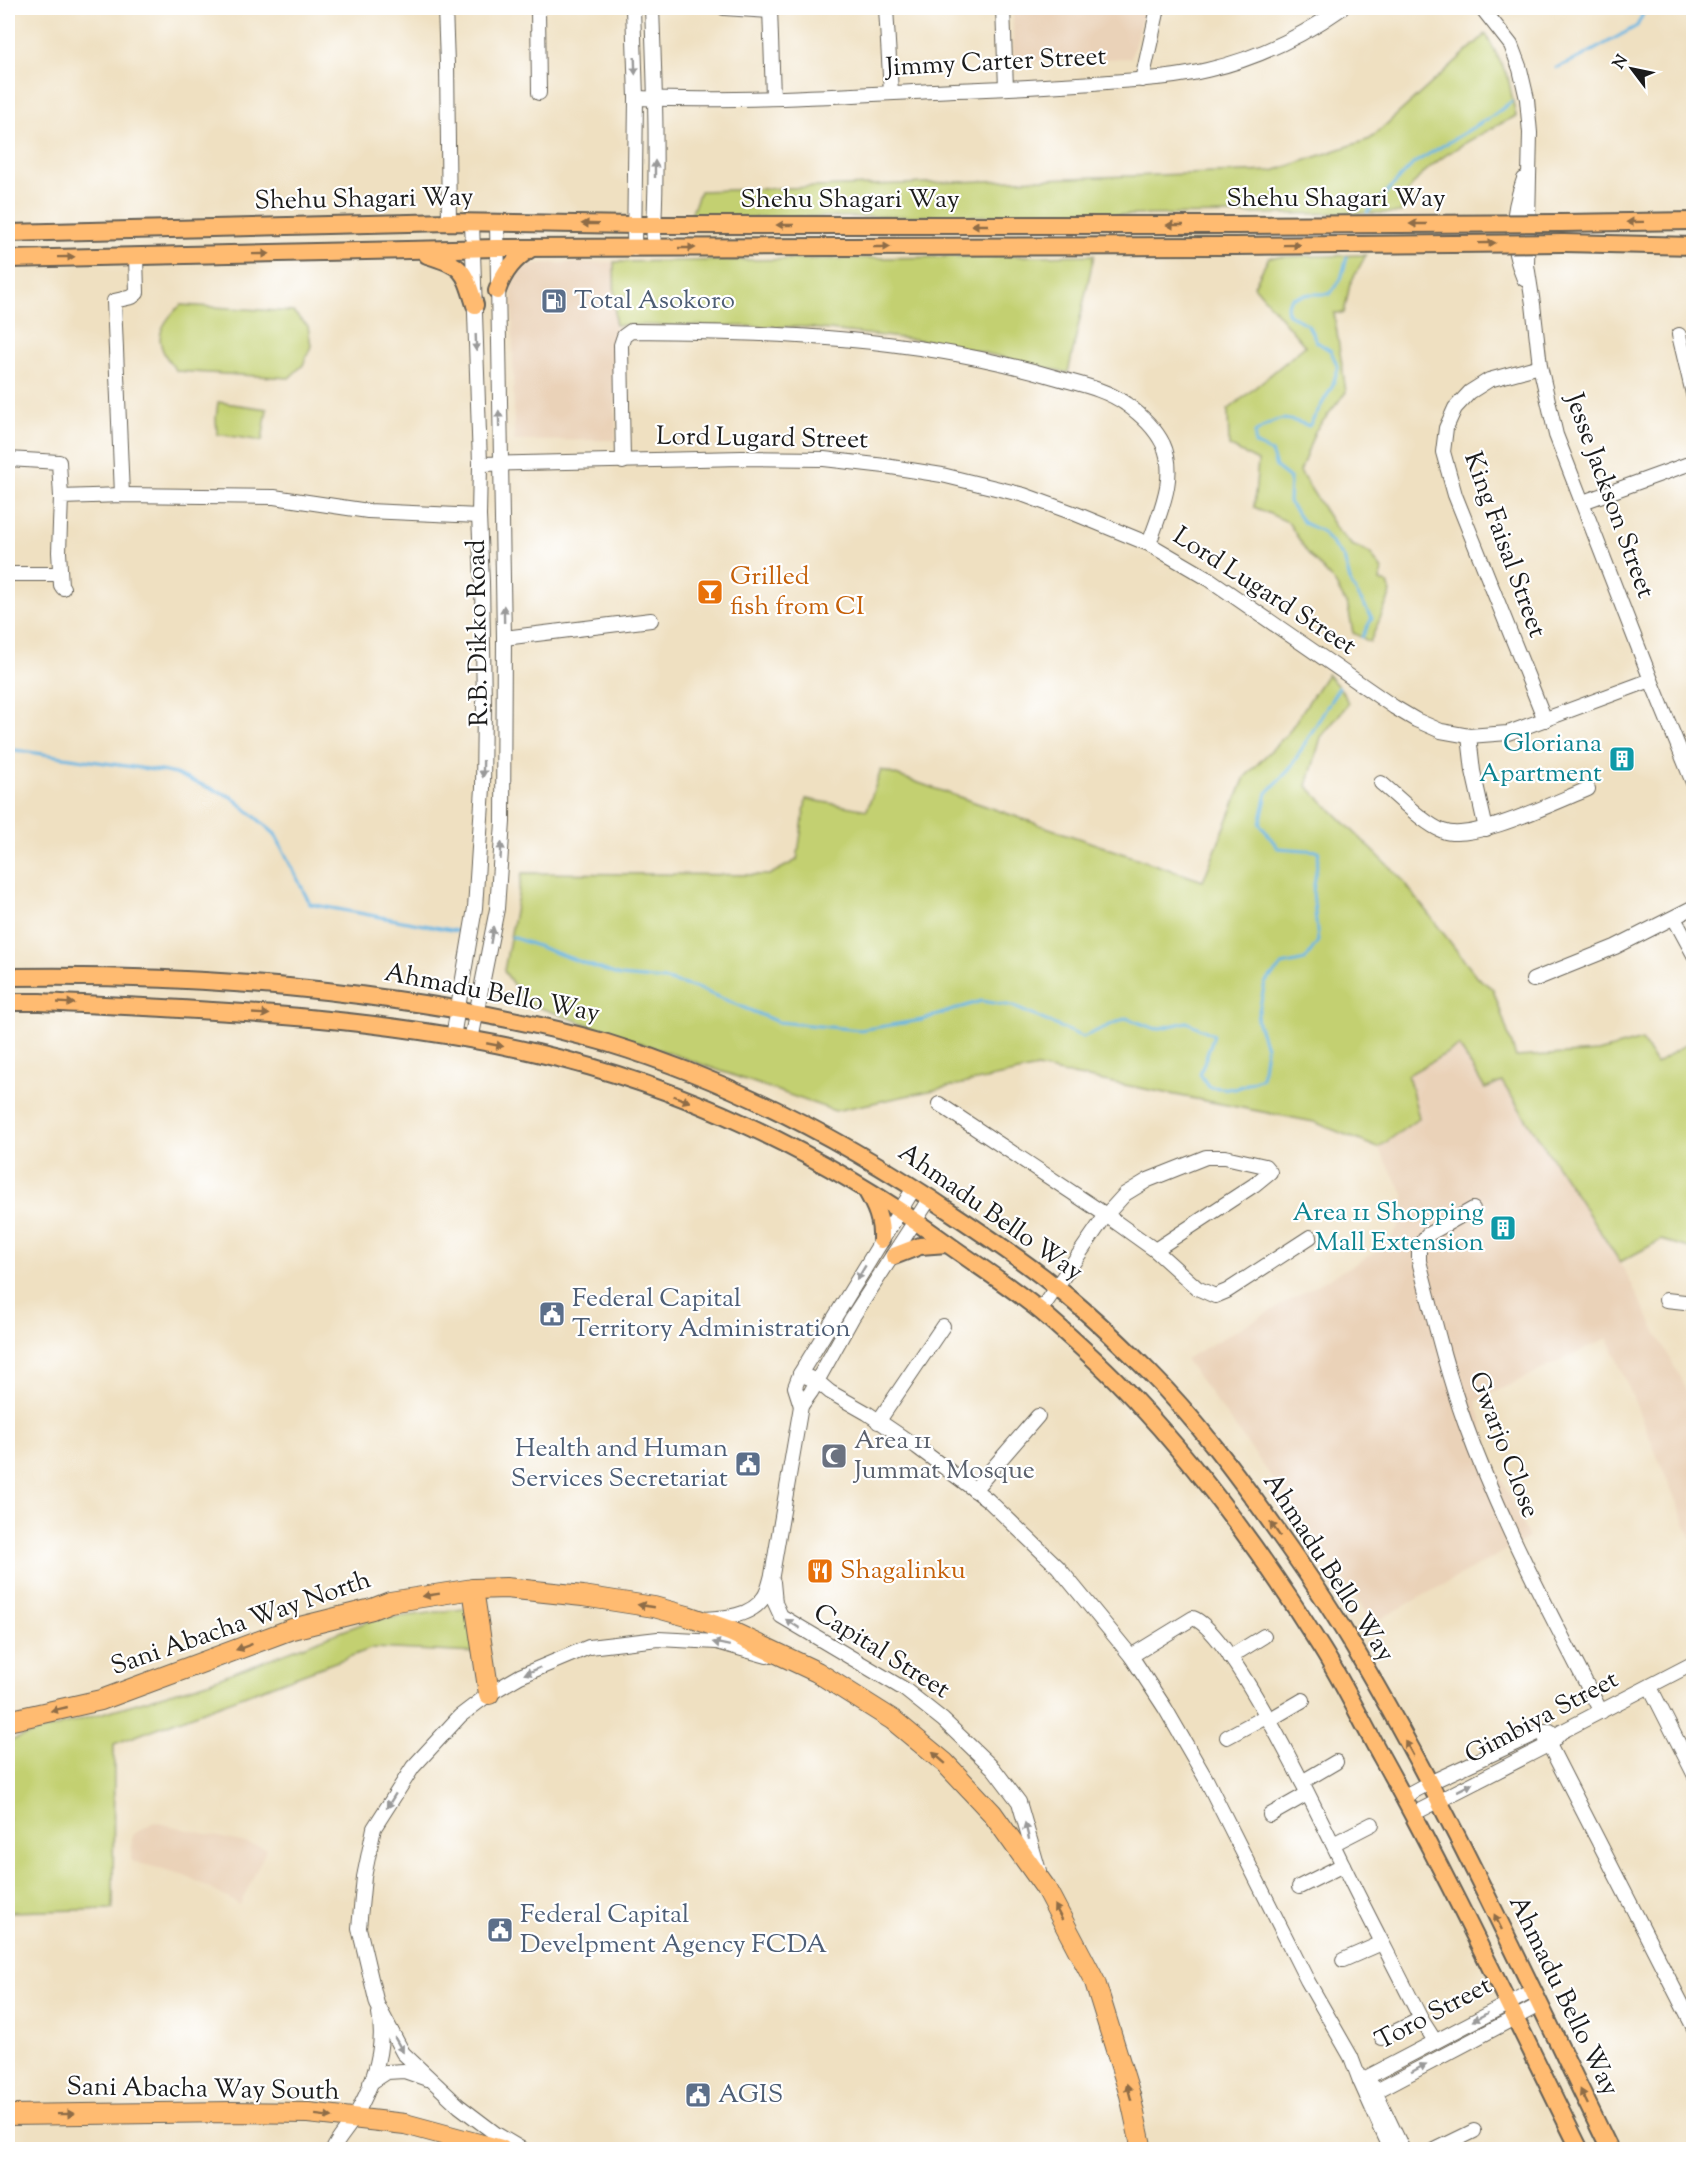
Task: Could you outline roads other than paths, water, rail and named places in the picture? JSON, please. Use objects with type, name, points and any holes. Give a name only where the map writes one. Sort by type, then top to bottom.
[{"type":"highway","name":"Sani Abacha Way North","points":[[8,1721],[101,1700],[292,1629],[372,1609],[390,1602],[473,1589],[506,1588],[584,1596],[654,1607],[730,1631],[818,1672],[893,1720],[945,1763],[992,1813],[1045,1887],[1095,1982],[1131,2095],[1142,2150]]},
{"type":"highway","points":[[473,1589],[489,1694]]},
{"type":"highway","name":"Sani Abacha Way South","points":[[8,2115],[232,2112],[308,2114],[405,2124],[501,2150]]},
{"type":"main road","name":"Shehu Shagari Way","points":[[8,233],[448,222],[635,225],[1234,225],[1694,221]]},
{"type":"main road","name":"Shehu Shagari Way","points":[[8,259],[497,248],[1563,243],[1694,246]]},
{"type":"main road","points":[[497,291],[503,275],[513,262],[532,249]]},
{"type":"main road","points":[[411,250],[442,259],[457,267],[468,281],[475,305]]},
{"type":"main road","name":"Ahmadu Bello Way","points":[[8,976],[237,982],[329,990],[458,1008],[547,1027],[609,1044],[716,1083],[832,1137],[930,1198],[1025,1263],[1057,1287],[1151,1374],[1198,1427],[1247,1489],[1348,1637],[1438,1800],[1610,2150]]},
{"type":"main road","name":"Ahmadu Bello Way","points":[[8,1002],[322,1018],[536,1052],[597,1069],[703,1107],[774,1139],[866,1189],[916,1221],[1040,1311],[1131,1396],[1223,1505],[1277,1579],[1324,1653],[1404,1797],[1580,2150]]},
{"type":"main road","points":[[866,1189],[878,1212],[881,1240]]},
{"type":"main road","points":[[894,1256],[920,1246],[947,1244]]},
{"type":"street","points":[[445,8],[448,222]]},
{"type":"street","points":[[538,8],[539,93]]},
{"type":"street","points":[[633,8],[636,98],[634,249]]},
{"type":"street","points":[[652,8],[655,99],[653,248]]},
{"type":"street","points":[[724,8],[770,9],[773,98]]},
{"type":"street","points":[[886,8],[891,93]]},
{"type":"street","points":[[1003,8],[1006,88]]},
{"type":"street","points":[[1142,80],[1158,8]]},
{"type":"street","name":"Jimmy Carter Street","points":[[636,98],[773,98],[1006,88],[1178,76],[1242,61],[1280,45],[1342,8]]},
{"type":"street","name":"Jesse Jackson Street","points":[[1482,8],[1511,45],[1520,69],[1527,99],[1530,133],[1528,169],[1515,205],[1513,234],[1516,261],[1533,304],[1540,366],[1556,435],[1694,785]]},
{"type":"street","name":"R.B. Dikko Road","points":[[453,1037],[475,908],[483,788],[480,464],[472,222]]},
{"type":"street","name":"R.B. Dikko Road","points":[[471,1040],[497,909],[503,822],[504,638],[496,223]]},
{"type":"street","points":[[122,495],[114,301],[132,297],[137,292],[136,256]]},
{"type":"street","points":[[623,462],[621,345],[624,336],[631,331],[718,331],[857,340],[952,354],[1001,362],[1092,388],[1125,403],[1144,420],[1156,432],[1164,446],[1168,462],[1168,483],[1149,544]]},
{"type":"street","points":[[1679,335],[1694,399]]},
{"type":"street","name":"King Faisal Street","points":[[1540,366],[1489,380],[1470,392],[1455,408],[1446,428],[1443,452],[1455,495],[1545,720]]},
{"type":"street","name":"Lord Lugard Street","points":[[480,464],[742,458],[824,459],[942,476],[1024,495],[1149,544],[1209,579],[1394,707],[1442,731],[1469,736],[1508,733],[1651,680]]},
{"type":"street","points":[[8,459],[59,462],[60,574],[63,588]]},
{"type":"street","points":[[1583,502],[1694,462]]},
{"type":"street","points":[[61,497],[122,495],[274,497],[368,511],[479,516]]},
{"type":"street","points":[[8,574],[60,574]]},
{"type":"street","points":[[504,638],[651,620]]},
{"type":"street","points":[[1469,736],[1473,771],[1486,829]]},
{"type":"street","points":[[1381,783],[1433,826],[1444,832],[1456,834],[1486,829],[1588,789]]},
{"type":"street","points":[[1533,980],[1615,947],[1694,907]]},
{"type":"street","points":[[1674,918],[1694,955]]},
{"type":"street","points":[[939,1104],[1106,1215],[1155,1250],[1197,1288],[1215,1296],[1227,1291],[1310,1237]]},
{"type":"street","points":[[1040,1311],[1106,1215],[1125,1194],[1148,1180],[1206,1157],[1225,1156],[1265,1166],[1270,1172],[1155,1250]]},
{"type":"street","points":[[801,1406],[798,1380],[914,1188]]},
{"type":"street","name":"Capital Street","points":[[698,1620],[724,1618],[747,1612],[764,1598],[772,1575],[801,1406],[852,1318],[930,1198]]},
{"type":"street","name":"Gwarjo Close","points":[[1473,1209],[1427,1235],[1419,1246],[1419,1261],[1443,1352],[1469,1433],[1519,1553],[1601,1712]]},
{"type":"street","points":[[1666,1300],[1694,1304]]},
{"type":"street","points":[[878,1422],[943,1326]]},
{"type":"street","points":[[798,1380],[830,1392],[948,1469],[974,1490],[1022,1531],[1058,1567],[1131,1656],[1165,1708],[1206,1779],[1307,1980],[1403,2150]]},
{"type":"street","points":[[974,1490],[1038,1416]]},
{"type":"street","name":"Capital Street","points":[[772,1575],[774,1603],[781,1616],[904,1689],[943,1720],[994,1769],[1019,1802],[1045,1887]]},
{"type":"street","points":[[1131,1656],[1193,1618],[1222,1644],[1267,1718],[1305,1788],[1421,2019],[1435,2041]]},
{"type":"street","points":[[1230,1657],[1264,1636]]},
{"type":"street","points":[[333,2150],[353,2119],[370,2083],[381,2049],[381,2026],[377,2004],[358,1928],[364,1877],[375,1828],[413,1767],[460,1716],[489,1694],[520,1676],[588,1647],[658,1639],[717,1642],[818,1672]]},
{"type":"street","name":"Gimbiya Street","points":[[1413,1814],[1550,1744],[1561,1732],[1694,1664]]},
{"type":"street","points":[[1650,1687],[1694,1774]]},
{"type":"street","points":[[1227,1737],[1303,1700]]},
{"type":"street","points":[[1542,1731],[1694,2028]]},
{"type":"street","points":[[1404,1797],[1429,1783],[1542,1731],[1561,1732]]},
{"type":"street","points":[[1270,1815],[1336,1762]]},
{"type":"street","points":[[1333,1844],[1372,1824]]},
{"type":"street","points":[[1299,1887],[1343,1865]]},
{"type":"street","points":[[1343,1960],[1382,1943]]},
{"type":"street","name":"Toro Street","points":[[1364,2079],[1435,2041],[1535,1998]]},
{"type":"street","points":[[377,2004],[404,2053],[459,2106],[496,2134],[523,2150]]},
{"type":"street","name":"Toro Street","points":[[1371,2094],[1511,2010]]},
{"type":"street","points":[[1382,2038],[1421,2019]]},
{"type":"street","points":[[370,2083],[387,2072],[404,2071],[421,2076],[437,2085]]},
{"type":"street","points":[[1371,2094],[1391,2150]]},
{"type":"street","points":[[1435,2150],[1455,2145],[1474,2131]]},
{"type":"waterway","points":[[1556,68],[1637,26],[1646,8]]},
{"type":"waterway","points":[[1367,213],[1414,163],[1494,115],[1511,102]]},
{"type":"waterway","points":[[1347,257],[1341,279],[1330,294],[1310,294],[1292,298],[1287,306],[1288,314],[1308,325],[1317,342],[1331,351],[1338,368],[1332,387],[1309,426],[1293,420],[1281,419],[1255,433],[1255,444],[1271,452],[1276,467],[1290,478],[1289,502],[1304,523],[1321,531],[1344,558],[1351,584],[1372,618],[1362,637]]},
{"type":"waterway","points":[[512,937],[620,976],[666,980],[697,988],[778,1022],[860,1030],[922,1020],[981,1001],[1012,1006],[1083,1037],[1126,1018],[1156,1029],[1187,1022],[1214,1035],[1200,1074],[1209,1087],[1235,1089],[1262,1078],[1266,1047],[1257,1020],[1265,983],[1282,965],[1305,960],[1318,941],[1313,892],[1319,851],[1278,848],[1260,824],[1267,793],[1289,770],[1339,687]]},
{"type":"waterway","points":[[8,749],[175,774],[232,797],[275,834],[310,904],[462,932]]},
{"type":"place","name":"Total Asokoro","points":[[554,301]]},
{"type":"place","name":"Grilled fish from CI","points":[[710,592]]},
{"type":"place","name":"Gloriana Apartment","points":[[1622,759]]},
{"type":"place","name":"Area 11 Shopping Mall Extension","points":[[1503,1228]]},
{"type":"place","name":"Federal Capital Territory Administration","points":[[552,1314]]},
{"type":"place","name":"Area 11 Jummat Mosque","points":[[834,1456]]},
{"type":"place","name":"Health and Human Services Secretariat","points":[[748,1464]]},
{"type":"place","name":"Shagalinku","points":[[820,1571]]},
{"type":"place","name":"Federal Capital Develpment Agency FCDA","points":[[500,1930]]},
{"type":"place","name":"AGIS","points":[[698,2095]]}]
